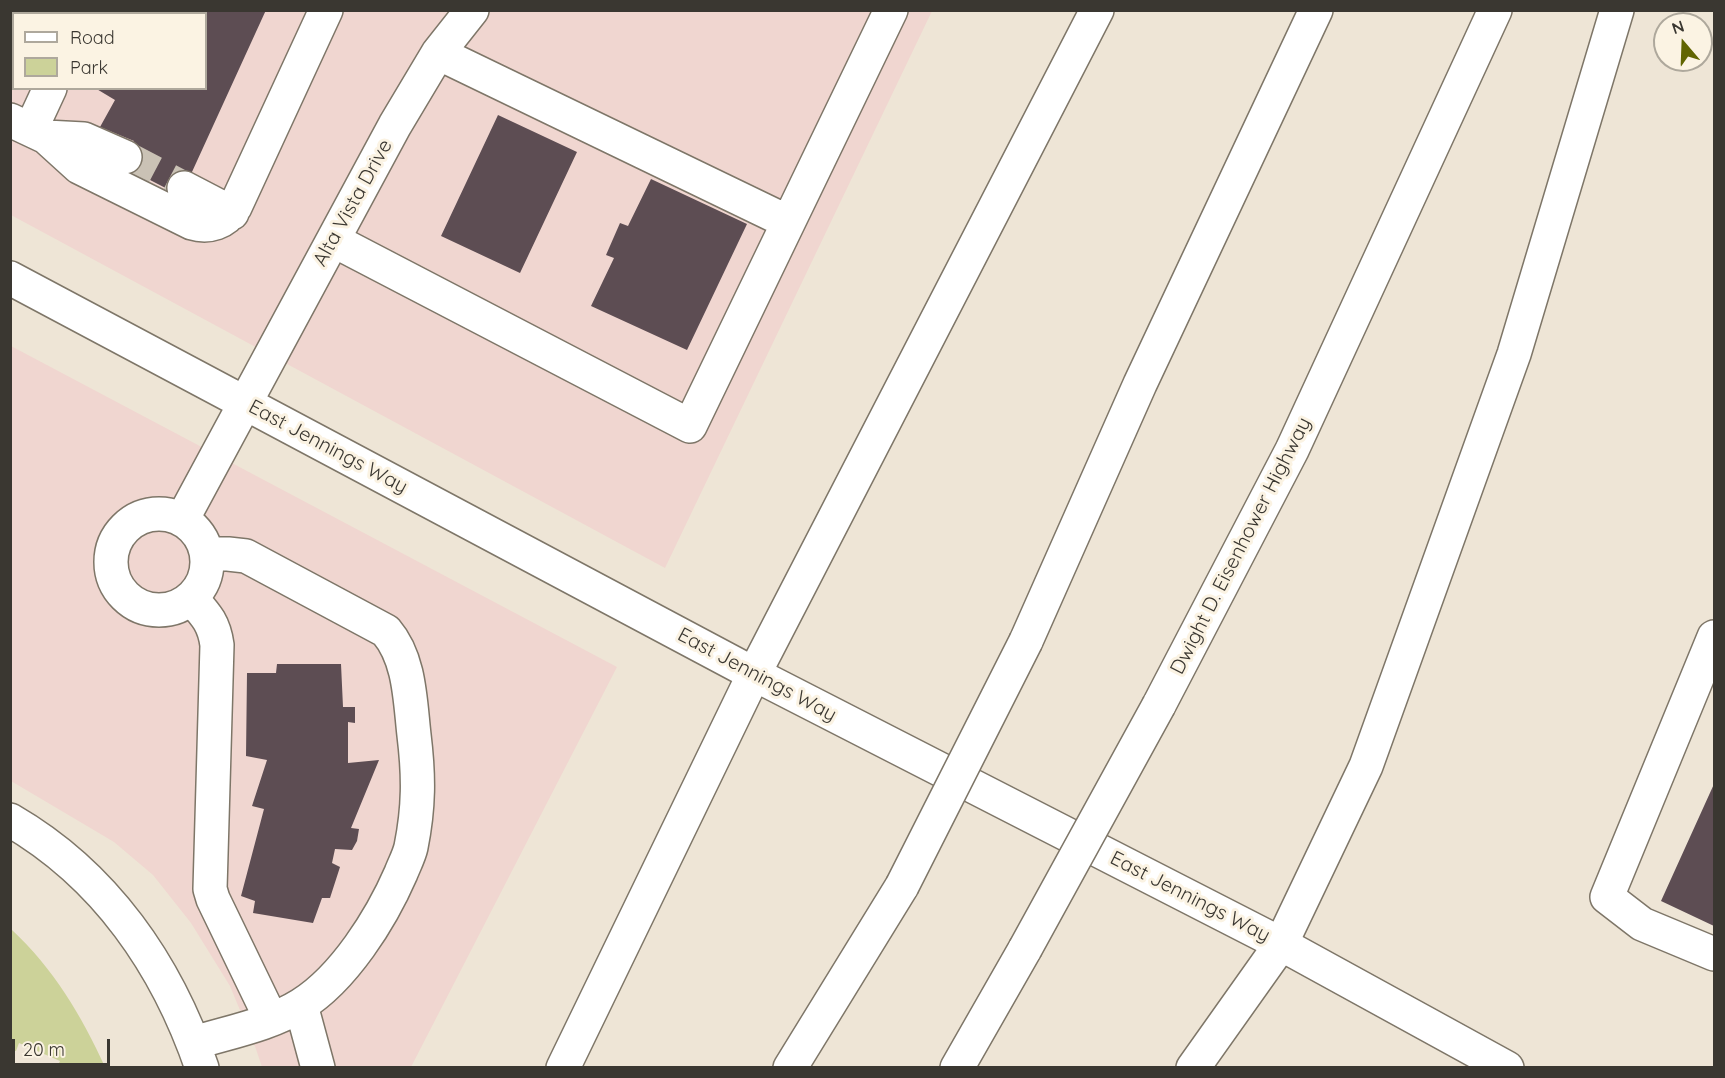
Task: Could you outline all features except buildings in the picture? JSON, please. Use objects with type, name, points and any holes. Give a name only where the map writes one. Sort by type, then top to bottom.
[{"type":"main road","points":[[29,129],[79,167],[192,223],[203,226],[214,224],[232,213],[327,10]]},
{"type":"main road","name":"Alta Vista Drive","points":[[182,520],[395,125],[438,53],[472,10]]},
{"type":"main road","points":[[333,240],[690,426],[891,10]]},
{"type":"main road","points":[[563,1068],[754,674],[1097,10]]},
{"type":"main road","points":[[790,1068],[902,886],[1026,640],[1140,384],[1316,10]]},
{"type":"main road","name":"Dwight D. Eisenhower Highway","points":[[957,1068],[1159,705],[1292,450],[1495,10]]},
{"type":"main road","points":[[1193,1068],[1281,944],[1370,755],[1514,354],[1617,10]]},
{"type":"main road","points":[[438,53],[788,222]]},
{"type":"main road","points":[[29,129],[49,90]]},
{"type":"main road","points":[[29,129],[84,139],[125,157]]},
{"type":"main road","points":[[184,188],[232,213]]},
{"type":"main road","name":"East Jennings Way","points":[[10,278],[754,674],[1281,944],[1507,1068]]},
{"type":"main road","points":[[162,513],[176,516],[190,524],[200,535],[207,554],[208,564],[205,578],[198,592],[187,602],[173,609],[156,611],[140,607],[126,598],[116,585],[111,568],[112,551],[118,536],[129,523],[145,516],[162,513]]},
{"type":"main road","points":[[10,820],[51,846],[75,865],[123,916],[144,945],[161,976],[198,1055],[301,1005],[324,987],[363,944],[393,892],[410,850],[418,803],[419,774],[407,680],[401,657],[394,640],[386,631],[246,556],[207,554]]},
{"type":"main road","points":[[191,598],[210,620],[215,630],[217,645],[210,889],[271,1019]]},
{"type":"main road","points":[[1714,637],[1607,897],[1642,924],[1714,954]]},
{"type":"main road","points":[[301,1005],[318,1068]]},
{"type":"shaded area","points":[[10,11],[932,11],[665,568],[11,215]]},
{"type":"shaded area","points":[[11,346],[617,667],[411,1067],[262,1067],[230,986],[191,923],[153,875],[114,842],[11,781]]},
{"type":"green space","points":[[11,929],[53,976],[87,1029],[105,1067],[57,1067],[60,1061],[19,1043],[16,1051],[11,1050]]},
{"type":"tunnel","points":[[125,157],[184,188]]}]
